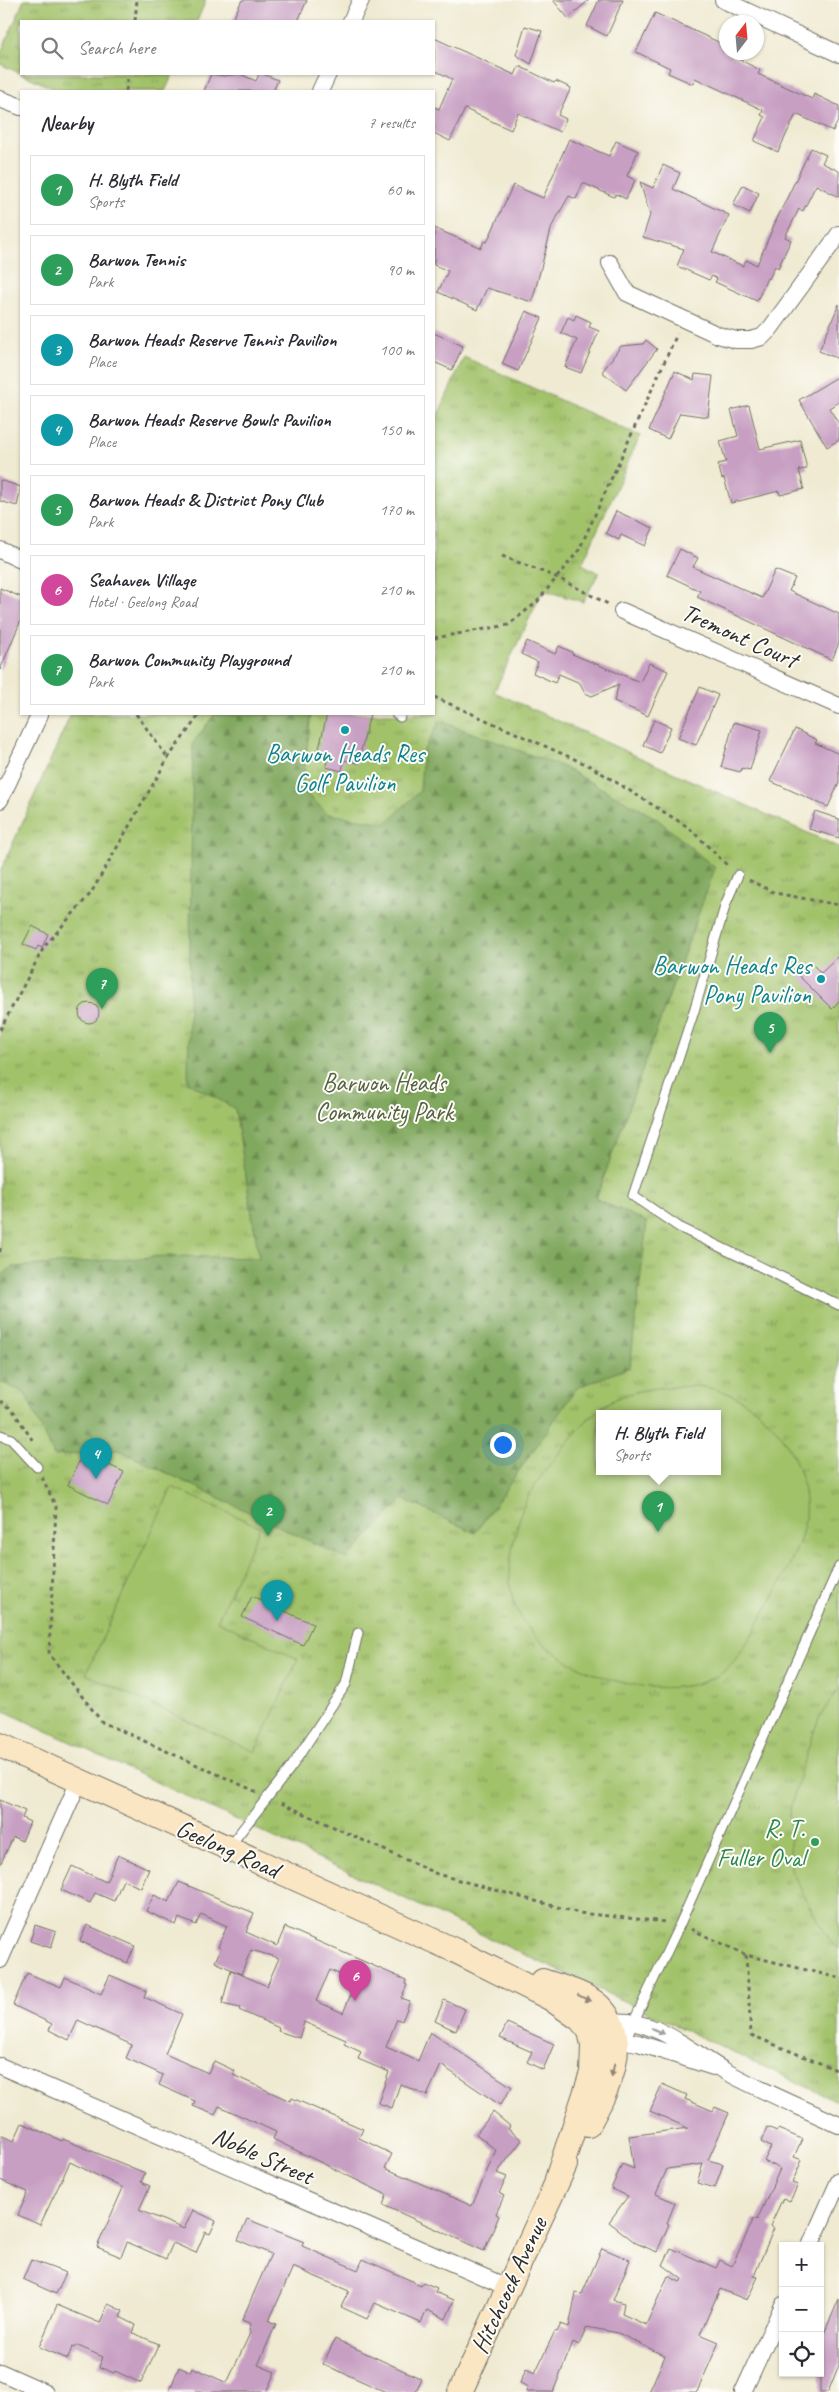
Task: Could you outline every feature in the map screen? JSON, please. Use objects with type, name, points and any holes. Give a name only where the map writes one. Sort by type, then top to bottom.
[{"type":"street","points":[[351,20],[361,0]]},
{"type":"street","points":[[723,0],[839,54]]},
{"type":"street","points":[[320,90],[328,75]]},
{"type":"street","points":[[0,99],[20,106]]},
{"type":"street","points":[[610,263],[627,293],[684,320],[736,340],[751,340],[762,337],[839,234]]},
{"type":"street","points":[[0,550],[20,560]]},
{"type":"street","name":"Tremont Court","points":[[622,611],[839,706]]},
{"type":"street","points":[[0,800],[40,715]]},
{"type":"street","name":"Geelong Road","points":[[0,1746],[456,1951],[550,1998],[580,2019],[590,2031]]},
{"type":"street","points":[[0,1960],[79,1781]]},
{"type":"street","name":"Geelong Road","points":[[456,1951],[586,1998],[598,2005],[621,2031]]},
{"type":"street","points":[[590,2031],[621,2031],[724,2070],[839,2125]]},
{"type":"street","name":"Hitchcock Avenue","points":[[557,2179],[592,2073],[590,2031]]},
{"type":"street","name":"Hitchcock Avenue","points":[[460,2392],[557,2179],[610,2083],[621,2031]]},
{"type":"street","name":"Noble Street","points":[[0,2066],[507,2287]]},
{"type":"street","points":[[812,2242],[839,2181]]},
{"type":"street","points":[[743,2392],[779,2314]]},
{"type":"street","points":[[0,2372],[45,2392]]},
{"type":"lane","points":[[738,875],[726,903],[694,1011],[633,1196],[679,1226],[839,1305]]},
{"type":"lane","points":[[0,1435],[11,1439],[36,1467]]},
{"type":"lane","points":[[621,2031],[680,1924],[839,1567]]},
{"type":"lane","points":[[228,1848],[292,1766],[346,1684],[358,1633]]},
{"type":"path","points":[[135,20],[137,0]]},
{"type":"path","points":[[126,90],[128,75]]},
{"type":"path","points":[[435,638],[508,625],[537,602],[580,550],[684,320]]},
{"type":"path","points":[[502,556],[556,577],[622,611]]},
{"type":"path","points":[[435,697],[590,766],[688,827],[738,875],[775,893],[839,905]]},
{"type":"path","points":[[137,715],[168,758]]},
{"type":"path","points":[[0,1030],[44,948],[91,893],[168,758],[199,715]]},
{"type":"path","points":[[36,1467],[56,1507],[49,1654],[102,1722],[437,1874],[579,1913],[680,1924],[746,1955],[839,1978]]},
{"type":"path","points":[[746,1955],[751,2035],[839,2071]]},
{"type":"green space","points":[[24,0],[206,0],[197,20],[20,20],[20,74],[0,64],[0,55]]},
{"type":"green space","points":[[24,75],[173,75],[165,90],[57,90]]},
{"type":"green space","name":"Barwon Heads Community Park","points":[[464,357],[640,436],[582,564],[599,573],[583,602],[543,590],[494,692],[839,847],[839,2102],[0,1709],[0,872],[71,715],[435,715],[435,422]]},
{"type":"green space","points":[[214,715],[311,715],[302,790],[328,814],[386,823],[420,791],[423,751],[440,721],[563,767],[656,818],[715,868],[596,1199],[647,1222],[630,1367],[577,1388],[475,1533],[403,1499],[347,1559],[119,1450],[54,1456],[25,1393],[0,1382],[0,1277],[12,1267],[166,1256],[259,1258],[235,1109],[188,1082],[193,743]]},
{"type":"green space","points":[[698,1386],[715,1389],[743,1401],[760,1413],[774,1426],[786,1442],[795,1460],[805,1498],[803,1529],[795,1553],[739,1655],[717,1676],[693,1685],[666,1688],[637,1685],[607,1678],[580,1667],[555,1653],[534,1635],[519,1614],[511,1590],[510,1577],[514,1538],[521,1513],[531,1491],[555,1458],[596,1412],[596,1475],[721,1475],[721,1410],[598,1410],[617,1398],[628,1394],[663,1388]]},
{"type":"green space","points":[[172,1487],[260,1527],[217,1621],[298,1659],[255,1752],[86,1674]]},
{"type":"green space","name":"R. T. Fuller Oval","points":[[839,1688],[839,1949],[830,1941],[791,1869],[789,1814],[801,1769],[819,1718]]},
{"type":"building","points":[[242,0],[307,0],[298,20],[232,20]]},
{"type":"building","points":[[553,0],[589,0],[568,18]]},
{"type":"building","points":[[599,0],[623,0],[607,36],[587,26]]},
{"type":"building","points":[[655,13],[719,42],[719,60],[741,60],[760,70],[758,74],[812,99],[814,94],[839,106],[839,119],[833,131],[796,114],[778,152],[754,141],[765,117],[761,115],[763,110],[695,78],[693,84],[668,73],[670,68],[636,52]]},
{"type":"building","points":[[525,26],[542,31],[531,64],[516,55]]},
{"type":"building","points":[[435,38],[515,75],[519,66],[554,83],[556,81],[571,88],[558,115],[566,119],[560,132],[518,113],[511,130],[465,109],[450,141],[435,134],[435,107],[439,109],[452,79],[435,70]]},
{"type":"building","points":[[211,75],[242,75],[256,81],[259,75],[266,75],[278,80],[274,89],[276,90],[204,90]]},
{"type":"building","points":[[569,139],[609,156],[616,141],[638,151],[627,176],[635,180],[626,199],[616,194],[614,197],[583,183],[576,199],[569,196],[552,226],[532,302],[487,288],[477,310],[438,292],[448,271],[435,265],[435,228],[481,248],[484,241],[487,242],[513,185],[543,198]]},
{"type":"building","points":[[811,148],[826,155],[822,163],[839,171],[839,197],[816,185],[803,211],[799,209],[785,237],[791,240],[778,268],[775,266],[769,279],[767,278],[757,301],[715,282],[717,279],[712,276],[709,280],[677,266],[684,249],[643,237],[650,215],[640,182],[653,188],[663,165],[680,173],[673,189],[729,215],[712,252],[743,266],[746,260],[757,265]]},
{"type":"building","points":[[743,185],[759,193],[750,213],[733,205]]},
{"type":"building","points":[[839,304],[839,359],[819,351]]},
{"type":"building","points":[[526,311],[542,318],[518,371],[502,364]]},
{"type":"building","points":[[576,315],[591,322],[589,327],[599,331],[581,373],[565,367],[577,340],[561,333],[568,317],[574,320]]},
{"type":"building","points":[[435,333],[463,346],[452,370],[435,362]]},
{"type":"building","points":[[646,340],[657,349],[626,390],[602,372],[621,346],[643,344]]},
{"type":"building","points":[[675,371],[694,380],[695,374],[713,376],[708,417],[680,413],[668,439],[649,430]]},
{"type":"building","points":[[839,376],[839,402],[829,408],[839,424],[839,440],[827,447],[799,400]]},
{"type":"building","points":[[749,405],[760,449],[800,440],[807,469],[799,470],[804,489],[780,495],[779,491],[731,503],[718,464],[726,462],[720,441],[738,436],[731,410]]},
{"type":"building","points":[[0,480],[20,487],[17,506],[0,501]]},
{"type":"building","points":[[616,511],[653,528],[645,546],[621,535],[619,540],[606,533]]},
{"type":"building","points":[[680,549],[698,558],[693,567],[762,598],[775,570],[795,578],[789,591],[839,614],[839,643],[832,660],[697,597],[700,591],[667,575]]},
{"type":"building","points":[[0,588],[20,597],[20,622],[0,670]]},
{"type":"building","points":[[527,641],[555,654],[559,646],[572,652],[572,654],[640,682],[649,663],[668,671],[648,716],[614,701],[619,684],[592,696],[585,693],[580,683],[559,674],[555,683],[533,673],[538,662],[521,654]]},
{"type":"building","points":[[700,687],[718,695],[696,745],[678,738]]},
{"type":"building","name":"Barwon Heads Res Golf Pavilion","points":[[327,715],[370,715],[358,763],[344,760],[342,771],[326,767],[328,755],[318,753]]},
{"type":"building","points":[[654,720],[671,727],[660,753],[643,745]]},
{"type":"building","points":[[734,722],[762,730],[750,770],[742,768],[740,772],[721,767]]},
{"type":"building","points":[[795,729],[817,740],[815,743],[839,754],[839,783],[828,807],[770,781]]},
{"type":"building","points":[[815,811],[839,819],[839,838],[809,829]]},
{"type":"building","points":[[32,926],[48,934],[42,948],[38,946],[36,950],[23,944]]},
{"type":"building","name":"Barwon Heads Res Pony Pavilion","points":[[839,956],[839,1001],[832,1009],[798,975],[811,963],[821,973]]},
{"type":"building","points":[[89,1003],[96,1006],[99,1013],[96,1020],[89,1023],[82,1020],[79,1013],[82,1006]]},
{"type":"building","points":[[83,1453],[124,1472],[108,1505],[68,1485]]},
{"type":"building","points":[[252,1596],[313,1624],[303,1645],[242,1617]]},
{"type":"building","points":[[0,1800],[25,1811],[22,1818],[30,1822],[22,1841],[13,1837],[0,1865]]},
{"type":"building","points":[[118,1855],[149,1869],[141,1888],[123,1880],[114,1901],[95,1893],[90,1903],[61,1890],[72,1866],[106,1882]]},
{"type":"building","points":[[179,1882],[254,1913],[246,1932],[277,1946],[285,1927],[406,1980],[405,1984],[407,1985],[401,1998],[410,2001],[402,2021],[397,2019],[386,2047],[418,2061],[430,2032],[512,2087],[500,2105],[441,2065],[427,2096],[400,2084],[392,2108],[378,2103],[389,2072],[358,2059],[361,2052],[344,2044],[346,2040],[304,2022],[299,2038],[278,2031],[279,2028],[239,2010],[240,2008],[222,2004],[231,1970],[267,1986],[279,1958],[251,1950],[241,1974],[215,1962],[221,1948],[218,1947],[227,1926],[201,1914],[196,1925],[179,1918],[176,1925],[146,1911],[154,1895],[169,1902]],"holes":[[[330,1970],[356,1982],[343,2013],[316,2001]]]},
{"type":"building","points":[[35,1925],[56,1932],[51,1948],[30,1941]]},
{"type":"building","points":[[87,1925],[135,1946],[127,1963],[80,1941]]},
{"type":"building","points":[[27,1973],[61,1987],[65,1977],[101,1994],[110,1975],[146,1991],[144,1997],[182,2014],[165,2054],[208,2073],[214,2061],[235,2071],[233,2075],[290,2101],[292,2098],[363,2129],[359,2138],[392,2154],[385,2168],[472,2206],[496,2150],[476,2134],[493,2112],[510,2126],[508,2129],[522,2140],[497,2173],[507,2177],[499,2193],[504,2196],[496,2214],[499,2216],[484,2251],[383,2205],[387,2195],[273,2139],[276,2132],[219,2106],[215,2115],[193,2106],[195,2101],[159,2085],[163,2075],[126,2058],[132,2045],[78,2020],[69,2040],[49,2030],[52,2024],[13,2005]]},
{"type":"building","points":[[444,2000],[465,2009],[456,2031],[435,2021]]},
{"type":"building","points":[[507,2023],[554,2044],[543,2070],[527,2062],[532,2052],[500,2038]]},
{"type":"building","points":[[662,2084],[687,2095],[685,2099],[713,2111],[715,2107],[729,2113],[708,2160],[723,2164],[715,2188],[697,2183],[703,2164],[667,2169],[656,2194],[675,2203],[667,2223],[669,2224],[657,2252],[636,2243],[609,2222],[628,2196],[611,2189],[622,2164],[634,2169],[629,2136],[688,2128],[650,2111]]},
{"type":"building","points":[[22,2123],[62,2141],[63,2139],[145,2173],[141,2182],[150,2186],[139,2210],[184,2229],[193,2210],[216,2221],[210,2234],[205,2232],[196,2253],[173,2243],[166,2259],[127,2242],[121,2257],[97,2247],[123,2188],[70,2162],[40,2225],[18,2215],[28,2192],[0,2180],[0,2135],[14,2141]]},
{"type":"building","points":[[767,2127],[777,2131],[778,2129],[802,2139],[794,2157],[802,2160],[792,2183],[798,2185],[790,2201],[783,2198],[770,2226],[774,2228],[754,2276],[758,2277],[747,2300],[720,2289],[700,2334],[719,2342],[697,2392],[649,2392],[665,2356],[618,2333],[587,2327],[579,2345],[573,2342],[553,2392],[526,2392],[528,2387],[520,2383],[526,2369],[535,2373],[555,2331],[557,2332],[561,2324],[569,2327],[576,2293],[582,2294],[602,2248],[630,2260],[613,2300],[624,2303],[622,2314],[646,2325],[668,2276],[680,2282],[682,2279],[663,2265],[671,2248],[716,2268],[720,2260],[732,2266],[754,2218],[757,2220],[780,2169],[764,2161],[771,2147],[761,2142]]},
{"type":"building","points":[[247,2219],[304,2242],[302,2246],[358,2270],[363,2259],[421,2285],[423,2282],[437,2288],[435,2292],[454,2300],[446,2319],[427,2310],[421,2323],[375,2303],[367,2319],[341,2307],[349,2291],[293,2267],[269,2321],[276,2324],[258,2365],[275,2372],[266,2392],[169,2392],[179,2367],[190,2372],[192,2367],[227,2383],[251,2331],[249,2330],[251,2324],[242,2320],[271,2254],[238,2240]]},
{"type":"building","points":[[31,2260],[66,2273],[56,2294],[23,2279]]},
{"type":"building","points":[[839,2299],[839,2365],[828,2392],[820,2392],[820,2377],[824,2377],[824,2334]]},
{"type":"building","points":[[108,2304],[123,2311],[120,2317],[136,2325],[133,2333],[159,2344],[141,2383],[115,2371],[114,2373],[99,2367],[103,2357],[76,2345],[74,2348],[72,2347],[68,2359],[39,2347],[57,2305],[100,2323]]},
{"type":"building","points":[[335,2339],[422,2379],[416,2392],[386,2392],[323,2364]]},
{"type":"place","name":"Barwon Heads Res Golf Pavilion","points":[[345,730]]},
{"type":"place","name":"Barwon Heads Res Pony Pavilion","points":[[821,979]]},
{"type":"place","name":"Barwon Community Playground","points":[[102,1009]]},
{"type":"place","name":"Barwon Heads & District Pony Club","points":[[770,1053]]},
{"type":"place","name":"Barwon Heads Reserve Bowls Pavilion","points":[[96,1479]]},
{"type":"place","name":"H. Blyth Field","points":[[658,1532]]},
{"type":"place","name":"Barwon Tennis","points":[[268,1536]]},
{"type":"place","name":"Barwon Heads Reserve Tennis Pavilion","points":[[277,1621]]},
{"type":"place","name":"R. T. Fuller Oval","points":[[815,1842]]},
{"type":"place","name":"Seahaven Village","points":[[355,2001]]}]
